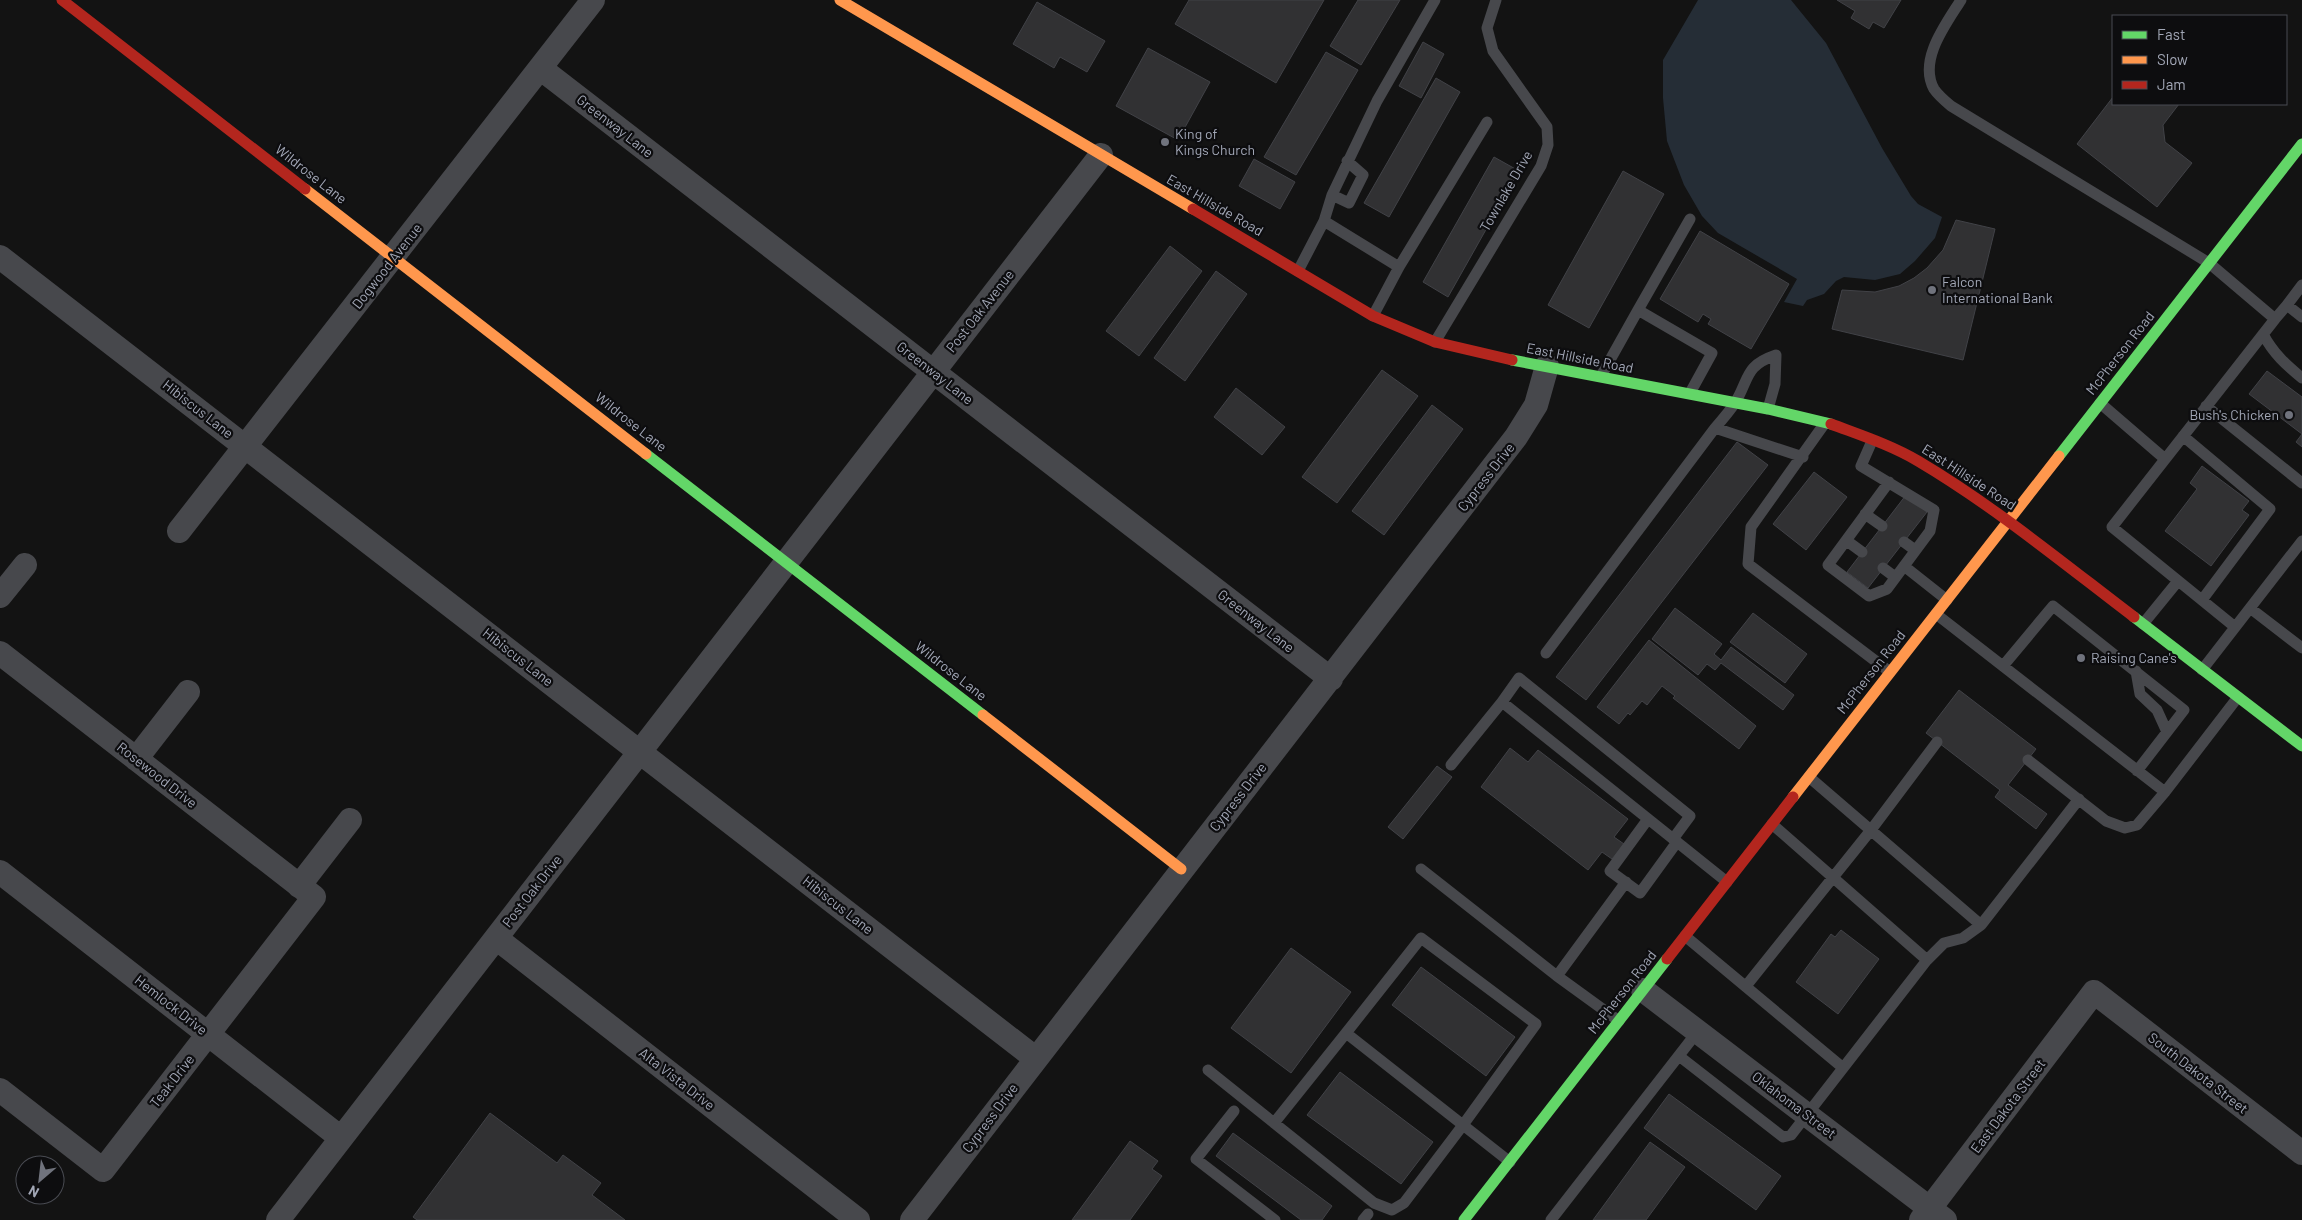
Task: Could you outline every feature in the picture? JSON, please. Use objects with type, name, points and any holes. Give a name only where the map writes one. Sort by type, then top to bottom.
[{"type":"street","name":"Wildrose Lane","points":[[62,0],[1181,869]]},
{"type":"street","name":"Dogwood Avenue","points":[[179,531],[394,258],[593,0]]},
{"type":"street","name":"East Hillside Road","points":[[840,0],[1373,316],[1435,342],[1488,356],[1768,408],[1826,422],[1918,461],[2009,521],[2302,746]]},
{"type":"street","name":"Greenway Lane","points":[[540,68],[1331,679]]},
{"type":"street","name":"McPherson Road","points":[[1464,1220],[2302,144]]},
{"type":"street","name":"Post Oak Avenue","points":[[786,562],[1101,155]]},
{"type":"street","name":"Hibiscus Lane","points":[[0,257],[1035,1058]]},
{"type":"street","name":"Cypress Drive","points":[[912,1220],[1035,1058],[1331,679],[1516,437],[1536,405],[1547,366]]},
{"type":"street","name":"Post Oak Drive","points":[[278,1220],[786,562]]},
{"type":"street","points":[[0,596],[24,565]]},
{"type":"street","name":"Rosewood Drive","points":[[0,653],[306,891]]},
{"type":"street","points":[[136,759],[188,692]]},
{"type":"street","name":"Teak Drive","points":[[0,1090],[102,1170],[209,1034],[306,891],[350,820]]},
{"type":"street","name":"Hemlock Drive","points":[[0,872],[342,1138]]},
{"type":"street","name":"Alta Vista Drive","points":[[496,938],[858,1220]]},
{"type":"street","name":"Oklahoma Street","points":[[1643,990],[1806,1114],[1932,1216]]},
{"type":"street","name":"South Dakota Street","points":[[2094,992],[2302,1153]]},
{"type":"street","name":"East Dakota Street","points":[[1932,1216],[2094,992]]},
{"type":"lane","points":[[1298,271],[1324,221],[1332,195],[1378,101],[1435,0]]},
{"type":"lane","name":"Townlake Drive","points":[[1435,342],[1540,166],[1548,145],[1547,127],[1493,52],[1487,28],[1496,0]]},
{"type":"lane","points":[[1961,0],[1932,53],[1929,75],[1935,90],[1950,106],[2209,263],[2275,319]]},
{"type":"lane","points":[[1373,316],[1399,267],[1487,122]]},
{"type":"lane","points":[[1332,195],[1349,203],[1363,175],[1348,161]]},
{"type":"lane","points":[[1601,377],[1690,220]]},
{"type":"lane","points":[[1324,221],[1399,267]]},
{"type":"lane","points":[[2235,627],[2112,527],[2302,285]]},
{"type":"lane","points":[[2287,305],[2302,317]]},
{"type":"lane","points":[[1638,310],[1712,353],[1689,394]]},
{"type":"lane","points":[[2263,334],[2270,347],[2283,362],[2302,378]]},
{"type":"lane","points":[[1546,653],[1735,403],[1746,378],[1759,361],[1776,355],[1775,384],[1768,408]]},
{"type":"lane","points":[[2100,403],[2165,459]]},
{"type":"lane","points":[[2206,406],[2302,483]]},
{"type":"lane","points":[[1826,422],[1751,526],[1748,564],[1890,672]]},
{"type":"lane","points":[[1715,428],[1803,456]]},
{"type":"lane","points":[[2183,436],[2270,509],[2202,600]]},
{"type":"lane","points":[[1872,441],[1862,466],[1889,482],[1934,510],[1930,531],[1887,589],[1869,596],[1828,564],[1889,482]]},
{"type":"lane","points":[[1865,514],[1882,526]]},
{"type":"lane","points":[[1847,540],[1862,552]]},
{"type":"lane","points":[[2202,670],[2302,541]]},
{"type":"lane","points":[[1904,542],[1915,550]]},
{"type":"lane","points":[[1904,566],[1947,600]]},
{"type":"lane","points":[[1884,568],[1895,577]]},
{"type":"lane","points":[[2143,624],[2178,580]]},
{"type":"lane","points":[[2003,666],[2053,606],[2136,671],[2184,710],[2137,771]]},
{"type":"lane","points":[[2250,608],[2302,648]]},
{"type":"lane","points":[[1936,614],[2165,792]]},
{"type":"lane","points":[[2136,671],[2140,694],[2157,710],[2167,732]]},
{"type":"lane","points":[[1451,764],[1502,702],[1519,678],[1690,816],[1640,893],[1610,871],[1648,819]]},
{"type":"lane","points":[[2028,760],[2106,821],[2125,828],[2137,825],[2165,792],[2238,697]]},
{"type":"lane","points":[[1502,702],[1727,882]]},
{"type":"lane","points":[[1746,986],[1871,830],[1938,742]]},
{"type":"lane","points":[[1810,776],[1981,925]]},
{"type":"lane","points":[[1679,1056],[1783,1137],[1791,1136],[1842,1067],[1926,960],[1944,943],[1963,938],[1981,925],[2079,799]]},
{"type":"lane","points":[[1772,824],[1926,960]]},
{"type":"lane","points":[[1421,869],[1557,976],[1619,1021]]},
{"type":"lane","points":[[1557,976],[1626,882]]},
{"type":"lane","points":[[1685,936],[1842,1067]]},
{"type":"lane","points":[[1208,1070],[1274,1123],[1374,1203],[1392,1210],[1404,1203],[1463,1126],[1536,1024],[1421,938],[1274,1123]]},
{"type":"lane","points":[[1551,1220],[1698,1031]]},
{"type":"lane","points":[[1346,1033],[1510,1162]]},
{"type":"lane","points":[[1234,1111],[1196,1159],[1275,1220]]},
{"type":"shaded area","points":[[1698,0],[1791,0],[1826,43],[1882,148],[1911,196],[1918,204],[1942,217],[1935,238],[1915,261],[1900,274],[1875,280],[1844,277],[1836,281],[1824,294],[1807,300],[1803,306],[1784,302],[1797,279],[1718,233],[1702,216],[1684,185],[1667,141],[1663,98],[1663,60]]},
{"type":"building","points":[[1189,0],[1324,0],[1276,83],[1175,24]]},
{"type":"building","points":[[1358,0],[1400,0],[1361,65],[1330,46]]},
{"type":"building","points":[[1837,0],[1901,0],[1884,28],[1873,22],[1869,29],[1851,18],[1855,11]]},
{"type":"building","points":[[1037,2],[1105,41],[1087,72],[1060,57],[1054,68],[1013,44]]},
{"type":"building","points":[[1423,42],[1444,54],[1421,98],[1399,86]]},
{"type":"building","points":[[1148,48],[1210,82],[1178,140],[1116,106]]},
{"type":"building","points":[[1326,52],[1358,70],[1296,175],[1264,157]]},
{"type":"building","points":[[1436,78],[1460,92],[1389,217],[1364,203]]},
{"type":"building","points":[[2112,98],[2112,105],[2178,105],[2163,125],[2165,142],[2192,163],[2157,207],[2077,144]]},
{"type":"building","points":[[1494,157],[1519,171],[1448,297],[1423,282]]},
{"type":"building","points":[[1254,159],[1295,182],[1280,209],[1239,186]]},
{"type":"building","points":[[1623,171],[1664,194],[1589,328],[1548,305]]},
{"type":"building","name":"Falcon International Bank","points":[[1956,220],[1995,229],[1963,360],[1832,329],[1842,290],[1875,292],[1899,286],[1914,278],[1927,268],[1943,250]]},
{"type":"building","points":[[1700,231],[1789,284],[1751,349],[1708,324],[1711,319],[1703,314],[1698,322],[1660,299]]},
{"type":"building","points":[[1170,246],[1202,271],[1139,356],[1106,331]]},
{"type":"building","points":[[1216,271],[1247,294],[1185,381],[1154,358]]},
{"type":"building","points":[[1382,370],[1418,396],[1337,503],[1302,477]]},
{"type":"building","name":"Bush's Chicken","points":[[2267,371],[2302,397],[2302,434],[2249,394]]},
{"type":"building","points":[[1236,388],[1285,427],[1262,455],[1214,417]]},
{"type":"building","points":[[1432,405],[1463,429],[1384,535],[1352,511]]},
{"type":"building","points":[[2302,434],[2302,447],[2296,442]]},
{"type":"building","points":[[1737,442],[1768,465],[1586,700],[1556,677]]},
{"type":"building","points":[[2202,466],[2249,501],[2242,510],[2249,515],[2211,566],[2165,531],[2197,489],[2190,483]]},
{"type":"building","points":[[1814,472],[1847,497],[1806,550],[1773,524]]},
{"type":"building","points":[[1906,495],[1927,512],[1868,588],[1847,572]]},
{"type":"building","points":[[1675,608],[1722,644],[1714,654],[1721,660],[1731,647],[1794,695],[1783,710],[1721,663],[1715,670],[1707,664],[1698,675],[1652,639]]},
{"type":"building","points":[[1753,613],[1807,654],[1785,683],[1730,642]]},
{"type":"building","points":[[1649,640],[1756,726],[1739,749],[1673,698],[1675,696],[1662,686],[1647,705],[1642,701],[1619,724],[1597,707]]},
{"type":"building","points":[[1959,690],[2036,749],[2008,785],[2047,814],[2036,829],[1995,797],[2000,790],[1926,733]]},
{"type":"building","points":[[1510,748],[1528,762],[1538,750],[1628,819],[1614,837],[1624,844],[1612,859],[1602,852],[1588,870],[1481,787]]},
{"type":"building","points":[[1437,766],[1452,777],[1403,839],[1388,827]]},
{"type":"building","points":[[1841,930],[1879,959],[1838,1014],[1796,982],[1831,934],[1835,937]]},
{"type":"building","points":[[1291,948],[1351,992],[1291,1073],[1231,1028]]},
{"type":"building","points":[[1421,967],[1515,1037],[1486,1076],[1392,1005]]},
{"type":"building","points":[[1340,1072],[1433,1142],[1401,1184],[1307,1115]]},
{"type":"building","points":[[1669,1094],[1781,1176],[1756,1210],[1644,1128]]},
{"type":"building","points":[[490,1113],[557,1163],[563,1155],[601,1183],[592,1195],[625,1220],[417,1220],[413,1217]]},
{"type":"building","points":[[1233,1133],[1332,1206],[1322,1220],[1301,1220],[1216,1156]]},
{"type":"building","points":[[1130,1141],[1158,1161],[1152,1169],[1162,1176],[1130,1220],[1072,1220]]},
{"type":"building","points":[[1650,1142],[1685,1167],[1646,1220],[1593,1220]]},
{"type":"traffic: fast","points":[[2059,456],[2302,144]]},
{"type":"traffic: fast","points":[[1512,360],[1768,409],[1831,424]]},
{"type":"traffic: fast","points":[[646,454],[983,715]]},
{"type":"traffic: fast","points":[[2134,617],[2302,746]]},
{"type":"traffic: fast","points":[[1464,1220],[1667,959]]},
{"type":"traffic: slow","points":[[840,0],[1193,209]]},
{"type":"traffic: slow","points":[[305,189],[646,454]]},
{"type":"traffic: slow","points":[[1793,797],[2059,456]]},
{"type":"traffic: slow","points":[[983,715],[1181,869]]},
{"type":"traffic: jam","points":[[62,0],[305,189]]},
{"type":"traffic: jam","points":[[1193,209],[1373,316],[1435,342],[1512,360]]},
{"type":"traffic: jam","points":[[1831,424],[1897,450],[1946,478],[2028,536],[2134,617]]},
{"type":"traffic: jam","points":[[1667,959],[1793,797]]},
{"type":"place","name":"King of Kings Church","points":[[1165,142]]},
{"type":"place","name":"Falcon International Bank","points":[[1932,290]]},
{"type":"place","name":"Bush's Chicken","points":[[2289,415]]},
{"type":"place","name":"Raising Cane's","points":[[2081,658]]}]
